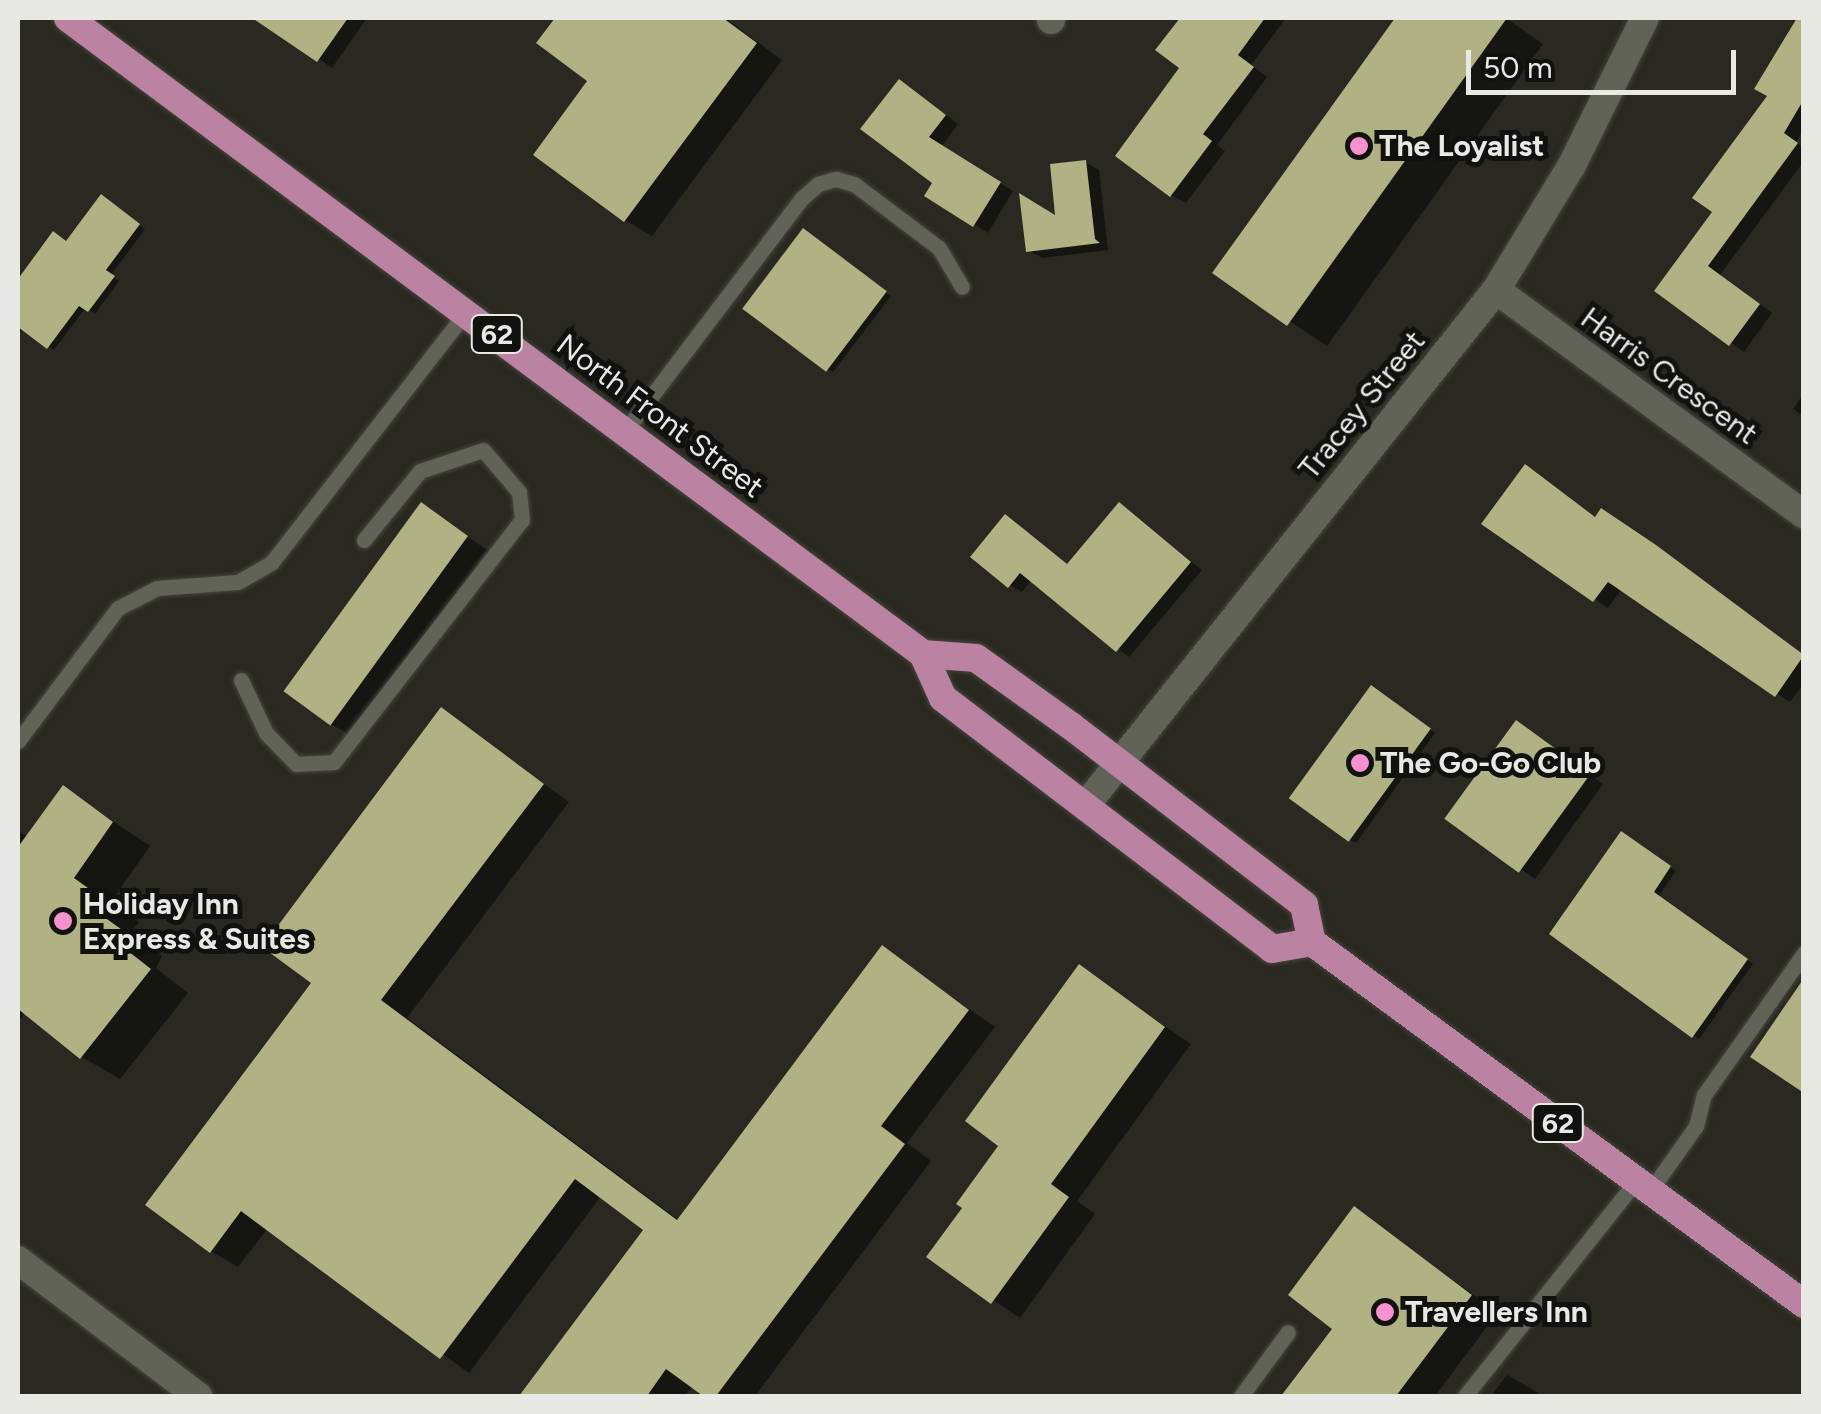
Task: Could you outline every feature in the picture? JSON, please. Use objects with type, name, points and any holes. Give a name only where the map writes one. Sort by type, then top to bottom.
[{"type":"main road","name":"North Front Street","points":[[68,18],[467,311],[923,654],[943,698],[1272,949],[1312,942]]},
{"type":"main road","points":[[923,654],[976,658],[1119,762],[1304,905],[1312,942]]},
{"type":"main road","name":"62","points":[[1312,942],[1804,1304]]},
{"type":"street","name":"Tracey Street","points":[[1086,804],[1496,290],[1572,166],[1645,18]]},
{"type":"street","name":"Harris Crescent","points":[[1496,290],[1804,515]]},
{"type":"street","points":[[18,1260],[198,1396]]},
{"type":"lane","points":[[624,430],[802,198],[818,184],[836,179],[854,184],[939,248],[962,286]]},
{"type":"lane","points":[[18,741],[118,608],[157,588],[238,582],[272,562],[467,311]]},
{"type":"lane","points":[[241,680],[266,733],[296,764],[334,762],[522,520],[519,492],[482,450],[420,471],[364,540]]},
{"type":"lane","points":[[1465,1396],[1696,1126],[1704,1095],[1804,953]]},
{"type":"lane","points":[[1241,1396],[1288,1332]]},
{"type":"building","points":[[252,18],[348,18],[317,62]]},
{"type":"building","points":[[555,18],[723,18],[757,43],[624,222],[533,155],[587,81],[536,43]]},
{"type":"building","points":[[1180,18],[1265,18],[1238,55],[1254,67],[1203,134],[1212,141],[1170,197],[1115,156],[1179,68],[1155,50]]},
{"type":"building","name":"The Loyalist","points":[[1395,18],[1507,18],[1287,326],[1212,273]]},
{"type":"building","points":[[1797,18],[1804,18],[1804,99],[1784,133],[1798,143],[1708,266],[1760,304],[1729,346],[1654,291],[1712,212],[1692,198],[1767,96],[1754,89]]},
{"type":"building","points":[[899,79],[946,115],[929,137],[1001,182],[973,227],[924,196],[932,183],[860,129]]},
{"type":"building","points":[[1086,160],[1095,239],[1100,243],[1026,252],[1019,193],[1055,215],[1050,164]]},
{"type":"building","points":[[101,194],[140,224],[106,270],[115,276],[88,312],[79,306],[47,349],[18,327],[18,279],[53,231],[66,241]]},
{"type":"building","points":[[803,228],[887,291],[826,372],[742,309]]},
{"type":"building","points":[[1525,464],[1595,517],[1601,508],[1656,545],[1804,655],[1775,697],[1608,582],[1593,602],[1481,524]]},
{"type":"building","points":[[421,502],[468,536],[330,725],[283,691]]},
{"type":"building","points":[[1119,502],[1191,562],[1116,652],[1020,573],[1008,588],[970,557],[1005,514],[1067,564]]},
{"type":"building","name":"The Go-Go Club","points":[[1371,685],[1431,728],[1349,842],[1289,798]]},
{"type":"building","points":[[441,707],[544,784],[381,1000],[677,1220],[882,945],[969,1010],[881,1126],[905,1144],[716,1396],[703,1396],[666,1369],[647,1396],[519,1396],[643,1230],[575,1179],[440,1359],[241,1211],[210,1253],[145,1205],[311,983],[262,947]]},
{"type":"building","points":[[1516,720],[1590,774],[1519,873],[1444,819]]},
{"type":"building","name":"Holiday Inn Express & Suites","points":[[63,785],[113,822],[74,878],[102,898],[93,909],[125,932],[119,944],[151,969],[80,1059],[18,1009],[18,847]]},
{"type":"building","points":[[1621,831],[1671,866],[1654,892],[1748,959],[1692,1038],[1549,934]]},
{"type":"building","points":[[1079,964],[1165,1027],[1051,1184],[1069,1197],[991,1304],[926,1257],[962,1208],[956,1204],[998,1146],[965,1121]]},
{"type":"building","points":[[1804,978],[1804,1093],[1750,1057]]},
{"type":"building","name":"Travellers Inn","points":[[1354,1206],[1472,1295],[1396,1396],[1281,1396],[1332,1329],[1288,1295]]},
{"type":"place","name":"The Loyalist","points":[[1359,146]]},
{"type":"place","name":"The Go-Go Club","points":[[1360,763]]},
{"type":"place","name":"Holiday Inn Express & Suites","points":[[63,921]]},
{"type":"place","name":"Travellers Inn","points":[[1385,1312]]}]
